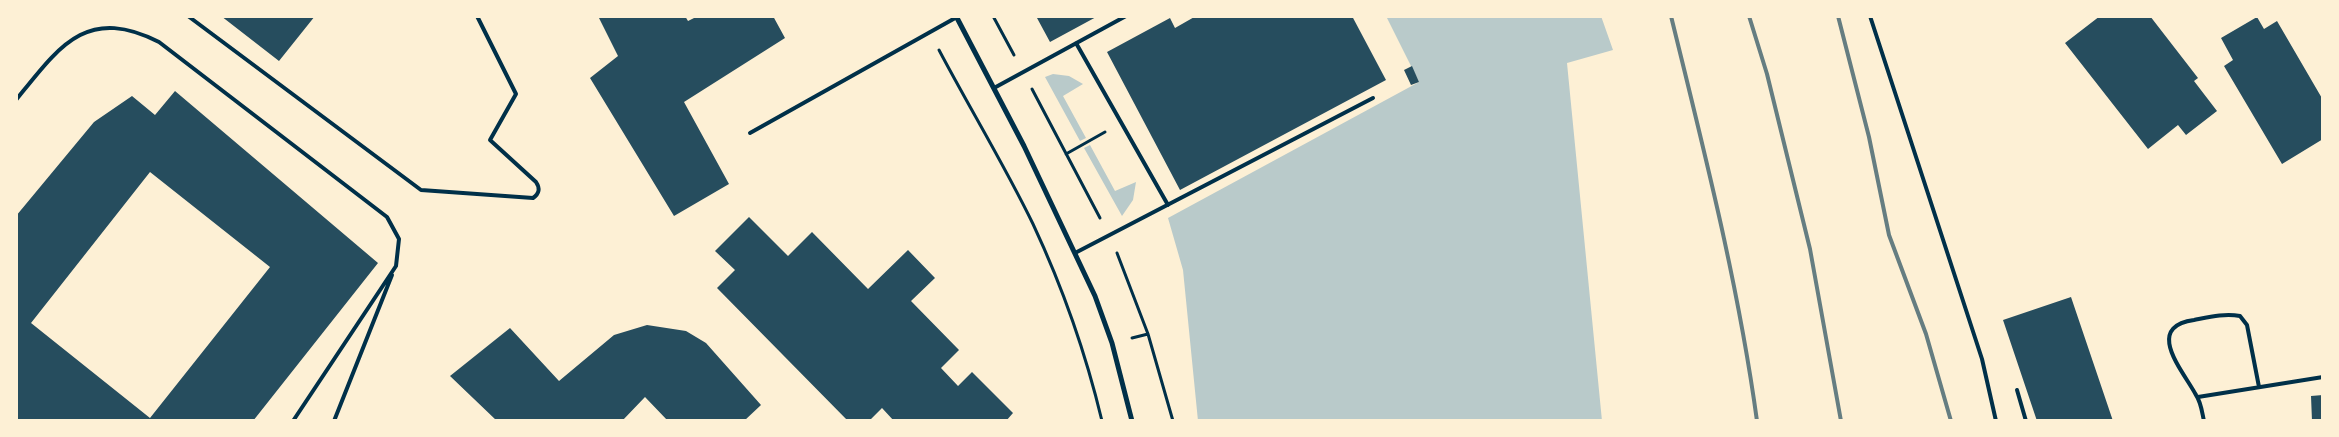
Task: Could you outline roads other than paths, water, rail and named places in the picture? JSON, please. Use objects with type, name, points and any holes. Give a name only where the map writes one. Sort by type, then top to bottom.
[{"type":"street","points":[[957,17],[1075,253],[1112,343],[1132,421]]},
{"type":"lane","points":[[188,16],[422,190],[534,198],[539,192],[536,182],[490,140],[516,94],[477,16]]},
{"type":"lane","points":[[994,88],[1126,16]]},
{"type":"lane","points":[[1870,16],[1982,360],[1996,421]]},
{"type":"lane","points":[[750,133],[957,17]]},
{"type":"lane","points":[[16,100],[52,57],[81,34],[104,28],[138,31],[159,42],[387,217],[399,240],[396,266],[334,421]]},
{"type":"lane","points":[[1076,43],[1168,205]]},
{"type":"lane","points":[[1075,253],[1373,98]]},
{"type":"lane","points":[[293,421],[396,266]]},
{"type":"lane","points":[[2204,421],[2198,397],[2170,351],[2169,339],[2171,332],[2176,326],[2186,321],[2231,314],[2240,316],[2247,325],[2260,387]]},
{"type":"lane","points":[[2198,397],[2323,377]]},
{"type":"lane","points":[[2017,390],[2026,421]]},
{"type":"railway","points":[[1671,16],[1730,267],[1757,421]]},
{"type":"railway","points":[[1749,16],[1767,74],[1810,249],[1841,421]]},
{"type":"railway","points":[[1838,16],[1869,137],[1889,235],[1926,334],[1951,421]]}]
